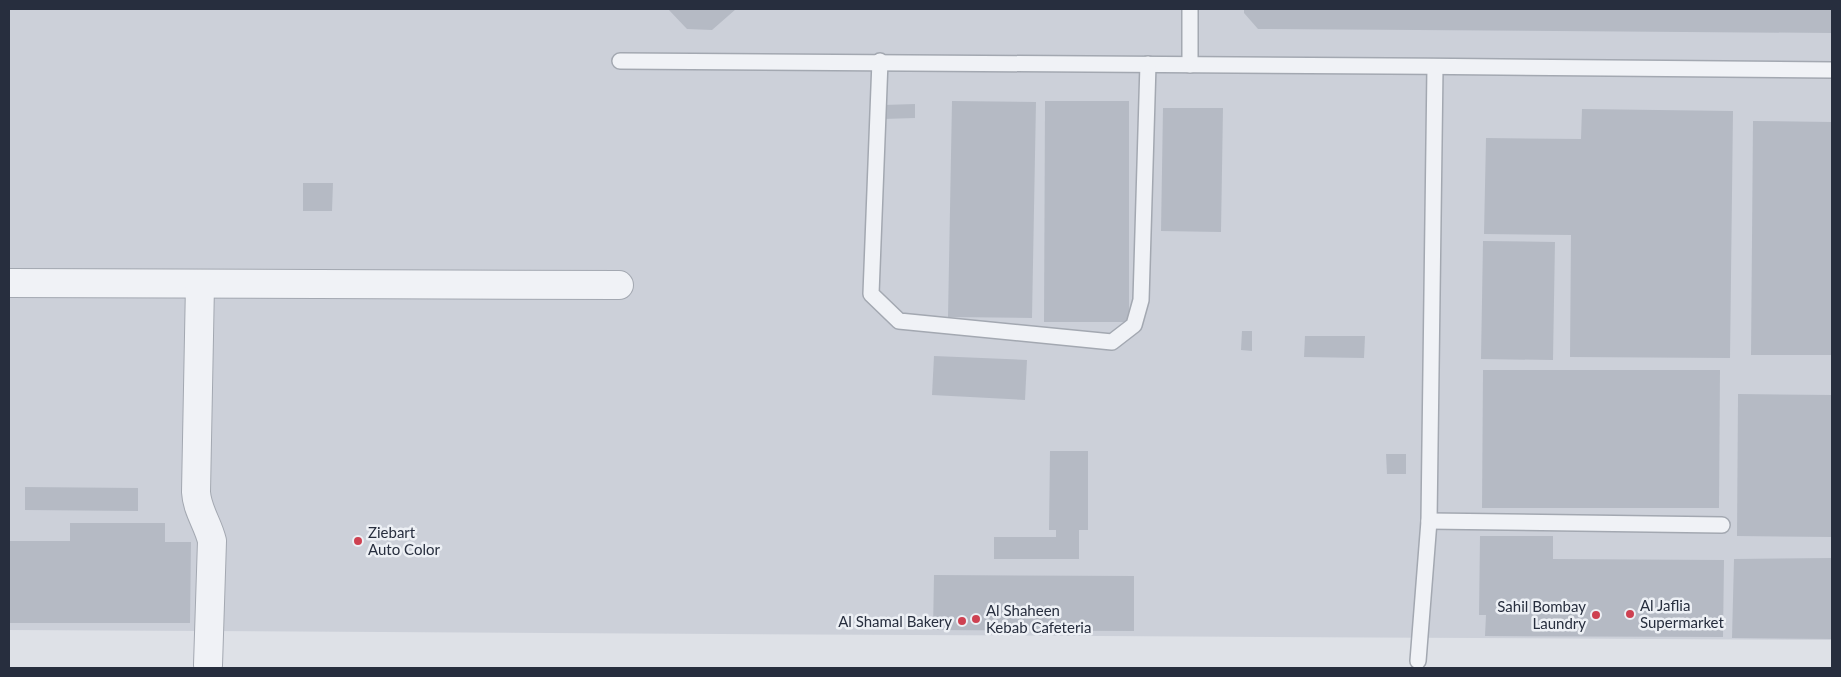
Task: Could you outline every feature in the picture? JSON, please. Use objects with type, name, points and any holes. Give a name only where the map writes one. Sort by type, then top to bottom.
[{"type":"street","points":[[9,283],[619,285]]},
{"type":"street","points":[[200,284],[196,492],[198,504],[207,523],[212,541],[208,665]]},
{"type":"lane","points":[[1190,9],[1190,65]]},
{"type":"lane","points":[[620,60],[1832,70]]},
{"type":"lane","points":[[880,61],[871,294],[899,321],[1112,342],[1134,325],[1141,300],[1148,64]]},
{"type":"lane","points":[[1418,661],[1429,521],[1434,67]]},
{"type":"lane","points":[[1429,521],[1722,525]]},
{"type":"shaded area","points":[[9,9],[1832,9],[1832,640],[9,630]]},
{"type":"building","points":[[668,9],[736,9],[712,30],[687,29]]},
{"type":"building","points":[[1244,9],[1832,9],[1832,33],[1258,29],[1244,13]]},
{"type":"building","points":[[952,101],[1036,102],[1032,318],[948,317]]},
{"type":"building","points":[[1045,101],[1129,101],[1129,322],[1044,322]]},
{"type":"building","points":[[915,104],[915,118],[883,119],[883,105]]},
{"type":"building","points":[[1163,108],[1223,108],[1221,232],[1161,231]]},
{"type":"building","points":[[1582,109],[1733,111],[1730,358],[1570,357],[1571,235],[1484,234],[1486,138],[1581,139]]},
{"type":"building","points":[[1753,121],[1832,122],[1832,355],[1751,355]]},
{"type":"building","points":[[303,183],[333,183],[332,211],[303,211]]},
{"type":"building","points":[[1483,241],[1555,242],[1553,360],[1481,359]]},
{"type":"building","points":[[1242,331],[1252,331],[1252,351],[1241,350]]},
{"type":"building","points":[[1305,336],[1365,336],[1364,358],[1304,357]]},
{"type":"building","points":[[934,356],[1027,360],[1025,400],[932,395]]},
{"type":"building","points":[[1483,370],[1720,370],[1719,508],[1482,508]]},
{"type":"building","points":[[1738,394],[1832,395],[1832,537],[1737,536]]},
{"type":"building","points":[[1050,451],[1088,451],[1088,530],[1079,530],[1079,559],[994,559],[994,537],[1056,537],[1056,530],[1049,530]]},
{"type":"building","points":[[1386,454],[1406,454],[1406,474],[1387,474]]},
{"type":"building","points":[[25,487],[138,488],[138,511],[25,510]]},
{"type":"building","points":[[70,523],[165,523],[165,542],[191,542],[190,623],[9,623],[9,541],[70,541]]},
{"type":"building","points":[[1480,536],[1553,536],[1553,559],[1724,560],[1723,637],[1485,636],[1486,615],[1479,615]]},
{"type":"building","points":[[1832,558],[1832,639],[1732,638],[1734,559]]},
{"type":"building","points":[[934,575],[1134,576],[1134,631],[933,630]]},
{"type":"place","name":"Ziebart Auto Color","points":[[358,541]]},
{"type":"place","name":"Al Jaflia Supermarket","points":[[1630,614]]},
{"type":"place","name":"Sahil Bombay Laundry","points":[[1596,615]]},
{"type":"place","name":"Al Shaheen Kebab Cafeteria","points":[[976,619]]},
{"type":"place","name":"Al Shamal Bakery","points":[[962,621]]}]
